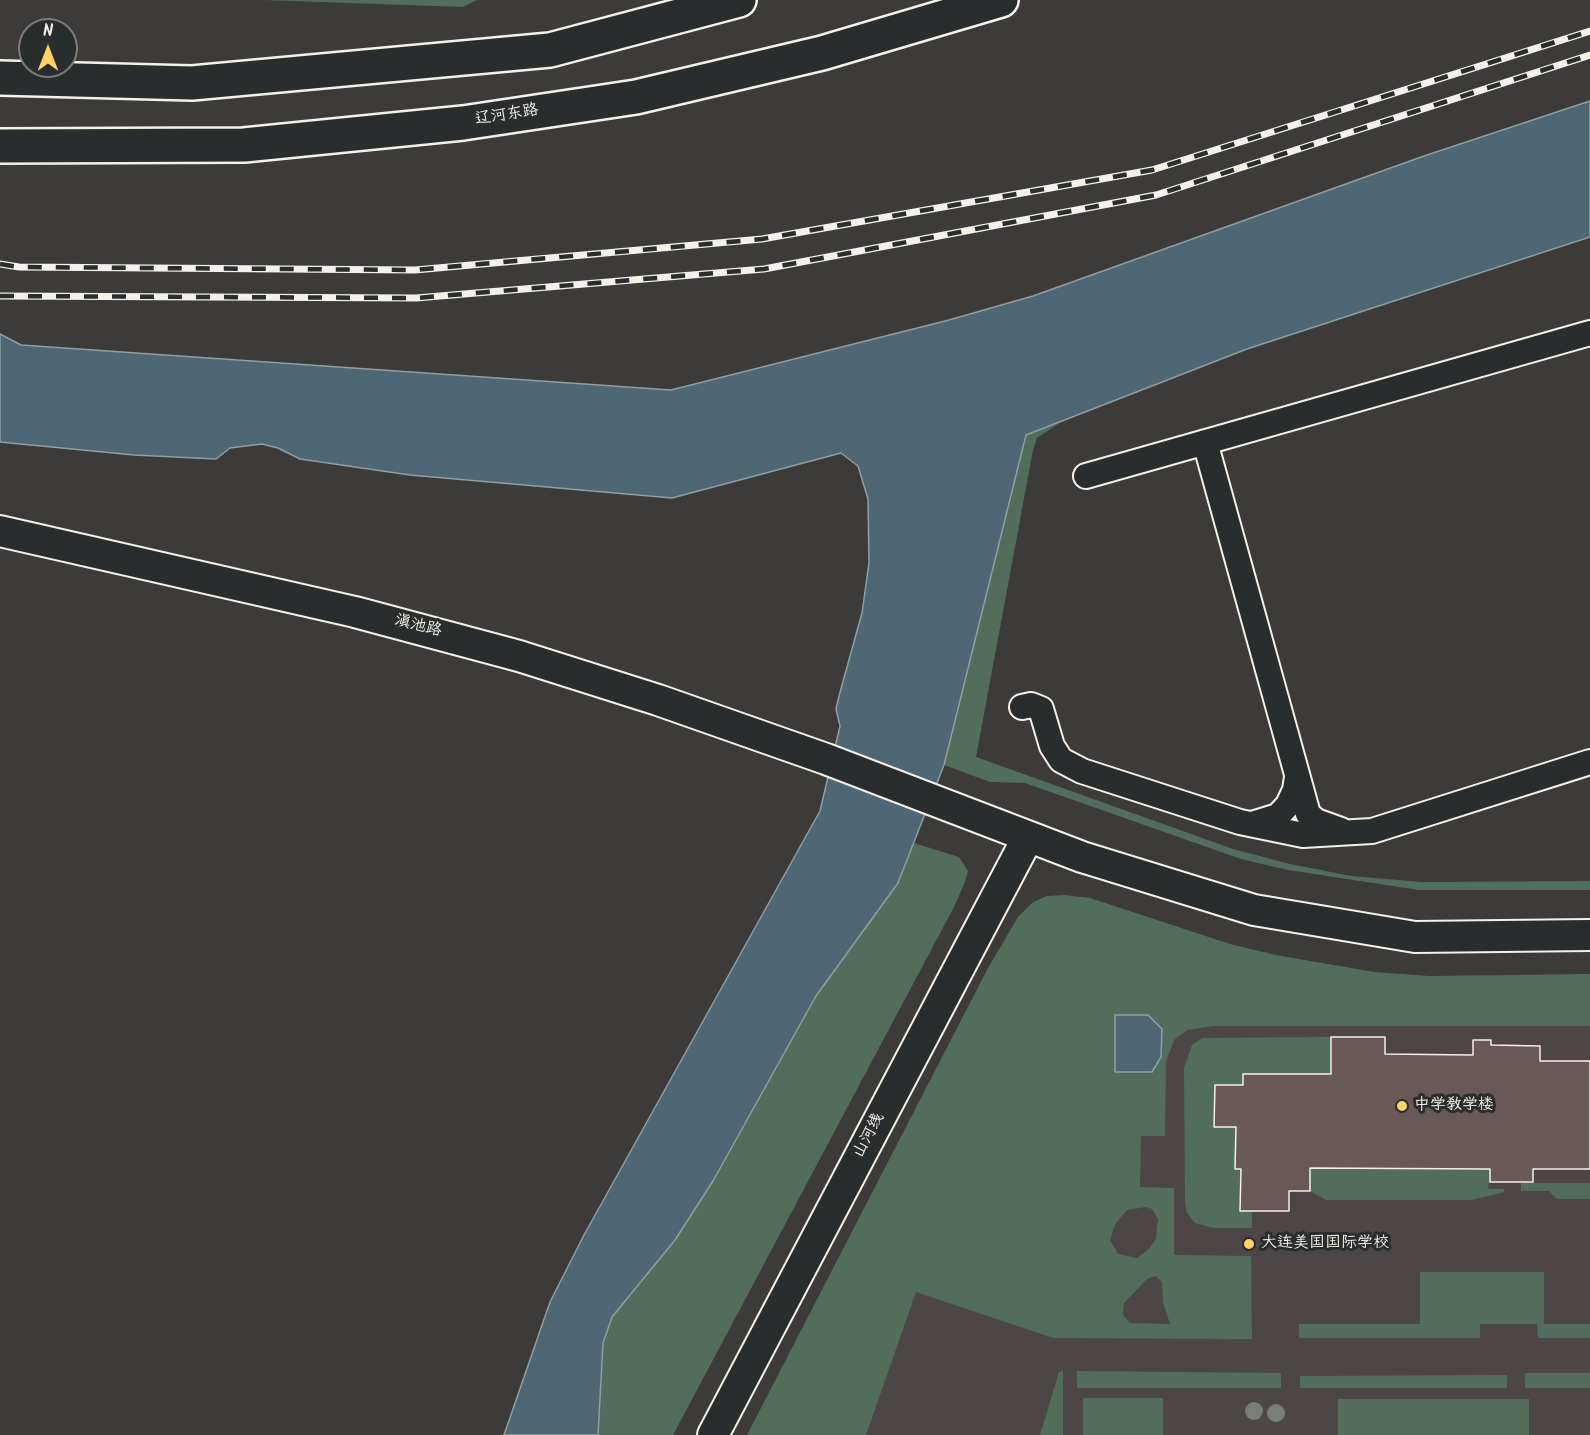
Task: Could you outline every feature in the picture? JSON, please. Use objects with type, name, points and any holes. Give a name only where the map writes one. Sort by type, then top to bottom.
[{"type":"main road","points":[[0,78],[192,83],[550,50],[739,0]]},
{"type":"main road","name":"辽河东路","points":[[0,146],[244,145],[474,121],[636,97],[822,53],[1001,0]]},
{"type":"street","points":[[1086,476],[1590,333]]},
{"type":"street","points":[[1205,442],[1308,814],[1330,827],[1360,832]]},
{"type":"street","name":"滇池路","points":[[0,531],[442,633],[658,700],[922,794],[1082,857],[1254,910],[1415,936],[1590,935]]},
{"type":"street","points":[[1022,707],[1032,705],[1041,709],[1052,746],[1061,760],[1082,771],[1250,824],[1303,835],[1372,831],[1590,762]]},
{"type":"street","points":[[1250,824],[1278,816],[1288,805],[1295,790],[1297,777]]},
{"type":"street","name":"山河线","points":[[713,1435],[1028,837]]},
{"type":"shaded area","name":"大连美国国际学校","points":[[1590,1015],[1590,1435],[845,1435],[1045,1016]]},
{"type":"green space","points":[[264,0],[477,0],[463,7]]},
{"type":"green space","points":[[1061,422],[1037,438],[1033,450],[976,757],[1233,849],[1290,864],[1351,876],[1422,882],[1590,881],[1590,890],[1419,890],[1288,870],[1241,859],[1025,783],[990,782],[944,765],[1026,435]]},
{"type":"green space","points":[[914,843],[959,857],[968,871],[965,882],[954,907],[673,1435],[598,1435],[603,1343],[612,1317],[675,1240],[713,1181],[816,996],[898,883]]},
{"type":"green space","points":[[1047,896],[1090,898],[1230,944],[1276,955],[1374,972],[1429,976],[1590,974],[1590,1026],[1213,1026],[1187,1030],[1174,1040],[1166,1062],[1165,1136],[1141,1136],[1140,1187],[1174,1188],[1174,1255],[1251,1256],[1252,1339],[1053,1338],[916,1292],[866,1435],[747,1435],[988,968],[1018,917],[1033,902]],"holes":[[[1146,1207],[1152,1209],[1158,1219],[1156,1239],[1148,1250],[1137,1258],[1118,1254],[1110,1240],[1115,1224],[1127,1210]],[[1156,1276],[1162,1282],[1163,1302],[1170,1324],[1130,1323],[1123,1315],[1124,1303],[1147,1279]]]},
{"type":"green space","points":[[1331,1037],[1331,1074],[1243,1085],[1215,1085],[1214,1127],[1236,1127],[1235,1168],[1241,1169],[1240,1211],[1252,1211],[1252,1228],[1213,1228],[1195,1223],[1187,1213],[1185,1202],[1184,1068],[1192,1045],[1202,1038]]},
{"type":"green space","points":[[1310,1168],[1490,1169],[1488,1189],[1504,1189],[1504,1192],[1472,1200],[1326,1200],[1310,1191]]},
{"type":"green space","points":[[1521,1183],[1590,1183],[1590,1199],[1557,1199],[1549,1191],[1521,1191]]},
{"type":"green space","points":[[1420,1272],[1544,1272],[1544,1324],[1590,1324],[1590,1338],[1538,1338],[1537,1324],[1480,1324],[1480,1338],[1299,1338],[1299,1324],[1420,1324]]},
{"type":"green space","points":[[1063,1371],[1063,1435],[1040,1435],[1059,1372]]},
{"type":"green space","points":[[1077,1371],[1281,1373],[1281,1388],[1077,1388]]},
{"type":"green space","points":[[1525,1373],[1590,1373],[1590,1388],[1525,1388]]},
{"type":"green space","points":[[1507,1375],[1507,1388],[1300,1388],[1300,1376]]},
{"type":"green space","points":[[1083,1398],[1163,1398],[1163,1435],[1083,1435]]},
{"type":"green space","points":[[1338,1399],[1529,1399],[1529,1435],[1338,1435]]},
{"type":"water","points":[[1590,101],[1590,237],[1247,349],[1026,435],[944,765],[898,883],[816,996],[713,1181],[675,1240],[612,1317],[603,1343],[598,1435],[504,1435],[550,1302],[584,1235],[820,811],[840,726],[836,709],[862,613],[869,563],[868,499],[858,466],[841,453],[672,498],[410,475],[300,459],[278,448],[262,444],[230,448],[216,459],[134,455],[0,442],[0,334],[21,345],[671,390],[949,320],[1033,296],[1424,156]]},
{"type":"water","points":[[1115,1015],[1148,1015],[1162,1029],[1161,1057],[1152,1072],[1115,1072]]},
{"type":"building","name":"中学教学楼","points":[[1331,1037],[1385,1037],[1385,1054],[1473,1055],[1473,1040],[1491,1040],[1491,1045],[1540,1046],[1540,1061],[1590,1061],[1590,1169],[1533,1169],[1533,1182],[1490,1182],[1490,1169],[1310,1168],[1310,1191],[1289,1191],[1289,1211],[1240,1211],[1241,1169],[1235,1169],[1236,1127],[1214,1127],[1215,1085],[1243,1085],[1243,1074],[1331,1074]]},
{"type":"railway","points":[[0,264],[19,267],[415,270],[762,239],[1152,170],[1590,31]]},
{"type":"railway","points":[[0,296],[416,298],[764,269],[1156,195],[1590,55]]},
{"type":"place","name":"中学教学楼","points":[[1402,1106]]},
{"type":"place","name":"大连美国国际学校","points":[[1249,1244]]}]
